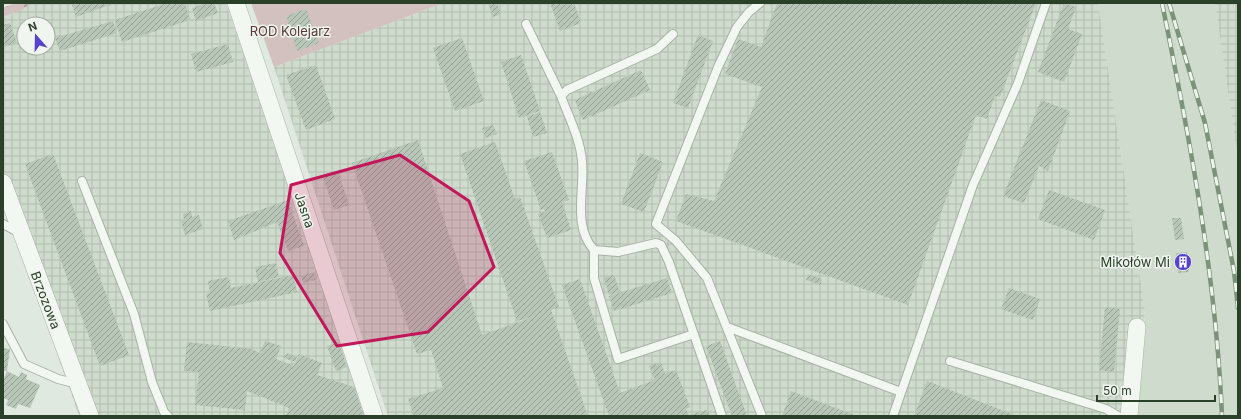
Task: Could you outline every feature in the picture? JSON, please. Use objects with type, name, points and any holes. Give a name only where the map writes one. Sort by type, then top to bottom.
[{"type":"street","name":"Jasna","points":[[236,3],[374,416]]},
{"type":"street","name":"Brzozowa","points":[[3,183],[90,416]]},
{"type":"street","points":[[1129,416],[1137,327]]},
{"type":"lane","points":[[760,3],[749,12],[734,33],[718,67],[656,224],[676,241],[707,278],[762,416]]},
{"type":"lane","points":[[893,416],[973,185],[1018,83],[1046,3]]},
{"type":"lane","points":[[526,24],[561,96],[576,133],[582,162],[580,206],[586,242],[594,250],[618,252],[656,243],[662,246],[722,416]]},
{"type":"lane","points":[[561,96],[568,90],[657,49],[673,34]]},
{"type":"lane","points":[[82,182],[134,314],[152,382],[164,412],[168,416]]},
{"type":"lane","points":[[3,224],[21,233]]},
{"type":"lane","points":[[594,250],[594,278],[618,359],[694,334]]},
{"type":"lane","points":[[3,324],[24,364],[58,379],[79,384]]},
{"type":"lane","points":[[726,327],[901,392]]},
{"type":"lane","points":[[950,361],[1106,409],[1118,416]]},
{"type":"highlighted area","points":[[400,155],[469,201],[494,267],[428,332],[337,346],[280,253],[291,185]]},
{"type":"shaded area","points":[[30,3],[226,3],[368,416],[79,416],[3,201],[3,17],[24,9]]},
{"type":"shaded area","points":[[443,3],[1098,3],[1145,311],[1135,416],[388,416],[274,67]]},
{"type":"shaded area","points":[[1098,3],[1215,3],[1238,159],[1238,416],[1138,416],[1145,311]]},
{"type":"shaded area","points":[[1215,3],[1238,3],[1238,159]]},
{"type":"green space","points":[[15,3],[30,3],[24,9],[3,17],[3,8]]},
{"type":"green space","name":"ROD Kolejarz","points":[[251,3],[443,3],[274,67]]},
{"type":"building","points":[[78,3],[115,3],[76,17],[72,5]]},
{"type":"building","points":[[167,3],[185,3],[190,20],[122,42],[115,20]]},
{"type":"building","points":[[206,3],[214,3],[218,13],[196,21],[192,8]]},
{"type":"building","points":[[488,3],[497,3],[501,14],[493,17]]},
{"type":"building","points":[[550,3],[574,3],[581,23],[560,31]]},
{"type":"building","points":[[777,3],[1036,3],[1000,97],[995,96],[987,119],[976,115],[908,305],[676,221],[686,194],[714,201],[762,87],[725,74],[738,39],[761,47]]},
{"type":"building","points":[[1064,3],[1076,7],[1068,29],[1082,34],[1064,82],[1038,72]]},
{"type":"building","points":[[306,9],[319,43],[297,51],[286,16]]},
{"type":"building","points":[[113,21],[117,33],[60,51],[56,38]]},
{"type":"building","points":[[10,23],[16,43],[3,47],[3,25]]},
{"type":"building","points":[[698,35],[713,41],[688,108],[673,103]]},
{"type":"building","points":[[462,38],[484,101],[455,111],[433,48]]},
{"type":"building","points":[[228,44],[233,62],[196,72],[191,54]]},
{"type":"building","points":[[521,55],[540,111],[519,118],[501,62]]},
{"type":"building","points":[[316,65],[335,119],[306,130],[286,75]]},
{"type":"building","points":[[641,70],[650,90],[583,120],[575,100]]},
{"type":"building","points":[[1041,100],[1070,111],[1048,171],[1039,166],[1024,203],[1003,196]]},
{"type":"building","points":[[540,112],[547,133],[533,137],[527,117]]},
{"type":"building","points":[[493,125],[497,134],[485,138],[482,128]]},
{"type":"building","points":[[418,140],[482,335],[533,317],[517,321],[460,154],[495,142],[515,199],[520,197],[559,307],[551,310],[588,416],[414,416],[408,399],[443,388],[431,350],[417,354],[352,163]]},
{"type":"building","points":[[552,152],[569,200],[562,202],[571,230],[547,238],[538,214],[545,212],[544,209],[541,210],[524,161]]},
{"type":"building","points":[[640,153],[663,162],[644,212],[621,204]]},
{"type":"building","points":[[53,154],[129,355],[100,366],[25,164]]},
{"type":"building","points":[[338,171],[349,205],[334,210],[323,177]]},
{"type":"building","points":[[1049,190],[1105,210],[1094,240],[1038,219]]},
{"type":"building","points":[[288,200],[304,246],[288,251],[277,222],[234,240],[228,221]]},
{"type":"building","points":[[191,211],[192,217],[199,215],[203,229],[185,235],[181,221],[184,220],[183,214]]},
{"type":"building","points":[[1172,218],[1181,218],[1184,239],[1175,240]]},
{"type":"building","name":"Mikołów Mi","points":[[1187,252],[1189,272],[1178,273],[1176,253]]},
{"type":"building","points":[[276,263],[279,277],[258,282],[255,267]]},
{"type":"building","points":[[314,272],[316,280],[303,283],[301,276]]},
{"type":"building","points":[[808,274],[822,279],[821,285],[806,280]]},
{"type":"building","points":[[293,275],[297,292],[210,311],[206,294],[210,293],[208,281],[229,277],[231,288]]},
{"type":"building","points":[[614,275],[620,292],[609,295],[604,278]]},
{"type":"building","points":[[667,278],[672,293],[614,311],[609,296]]},
{"type":"building","points":[[580,279],[620,393],[655,380],[649,366],[661,362],[665,374],[676,370],[690,407],[686,409],[689,415],[707,410],[710,416],[609,416],[562,285]]},
{"type":"building","points":[[1009,288],[1040,299],[1033,320],[1001,309]]},
{"type":"building","points":[[1105,307],[1120,309],[1114,372],[1099,370]]},
{"type":"building","points":[[265,341],[281,346],[276,359],[294,366],[299,354],[322,363],[317,375],[354,387],[364,416],[286,416],[289,408],[247,391],[245,410],[195,405],[199,372],[184,371],[187,342],[252,349],[260,353]]},
{"type":"building","points":[[720,341],[747,416],[732,416],[706,346]]},
{"type":"building","points":[[339,342],[347,367],[336,371],[327,346]]},
{"type":"building","points":[[3,348],[10,349],[7,371],[3,371]]},
{"type":"building","points":[[287,353],[297,357],[295,362],[284,358]]},
{"type":"building","points":[[7,371],[19,377],[21,372],[27,375],[26,379],[40,385],[30,408],[18,404],[16,409],[6,405],[8,400],[3,398],[3,380]]},
{"type":"building","points":[[927,381],[1017,416],[914,416]]},
{"type":"building","points":[[791,391],[857,416],[782,416]]},
{"type":"railway","points":[[1162,3],[1192,157],[1208,260],[1219,364],[1222,416]]},
{"type":"railway","points":[[1169,3],[1205,123],[1234,271],[1238,308]]},
{"type":"place","name":"Mikołów Mi","points":[[1183,262]]}]
